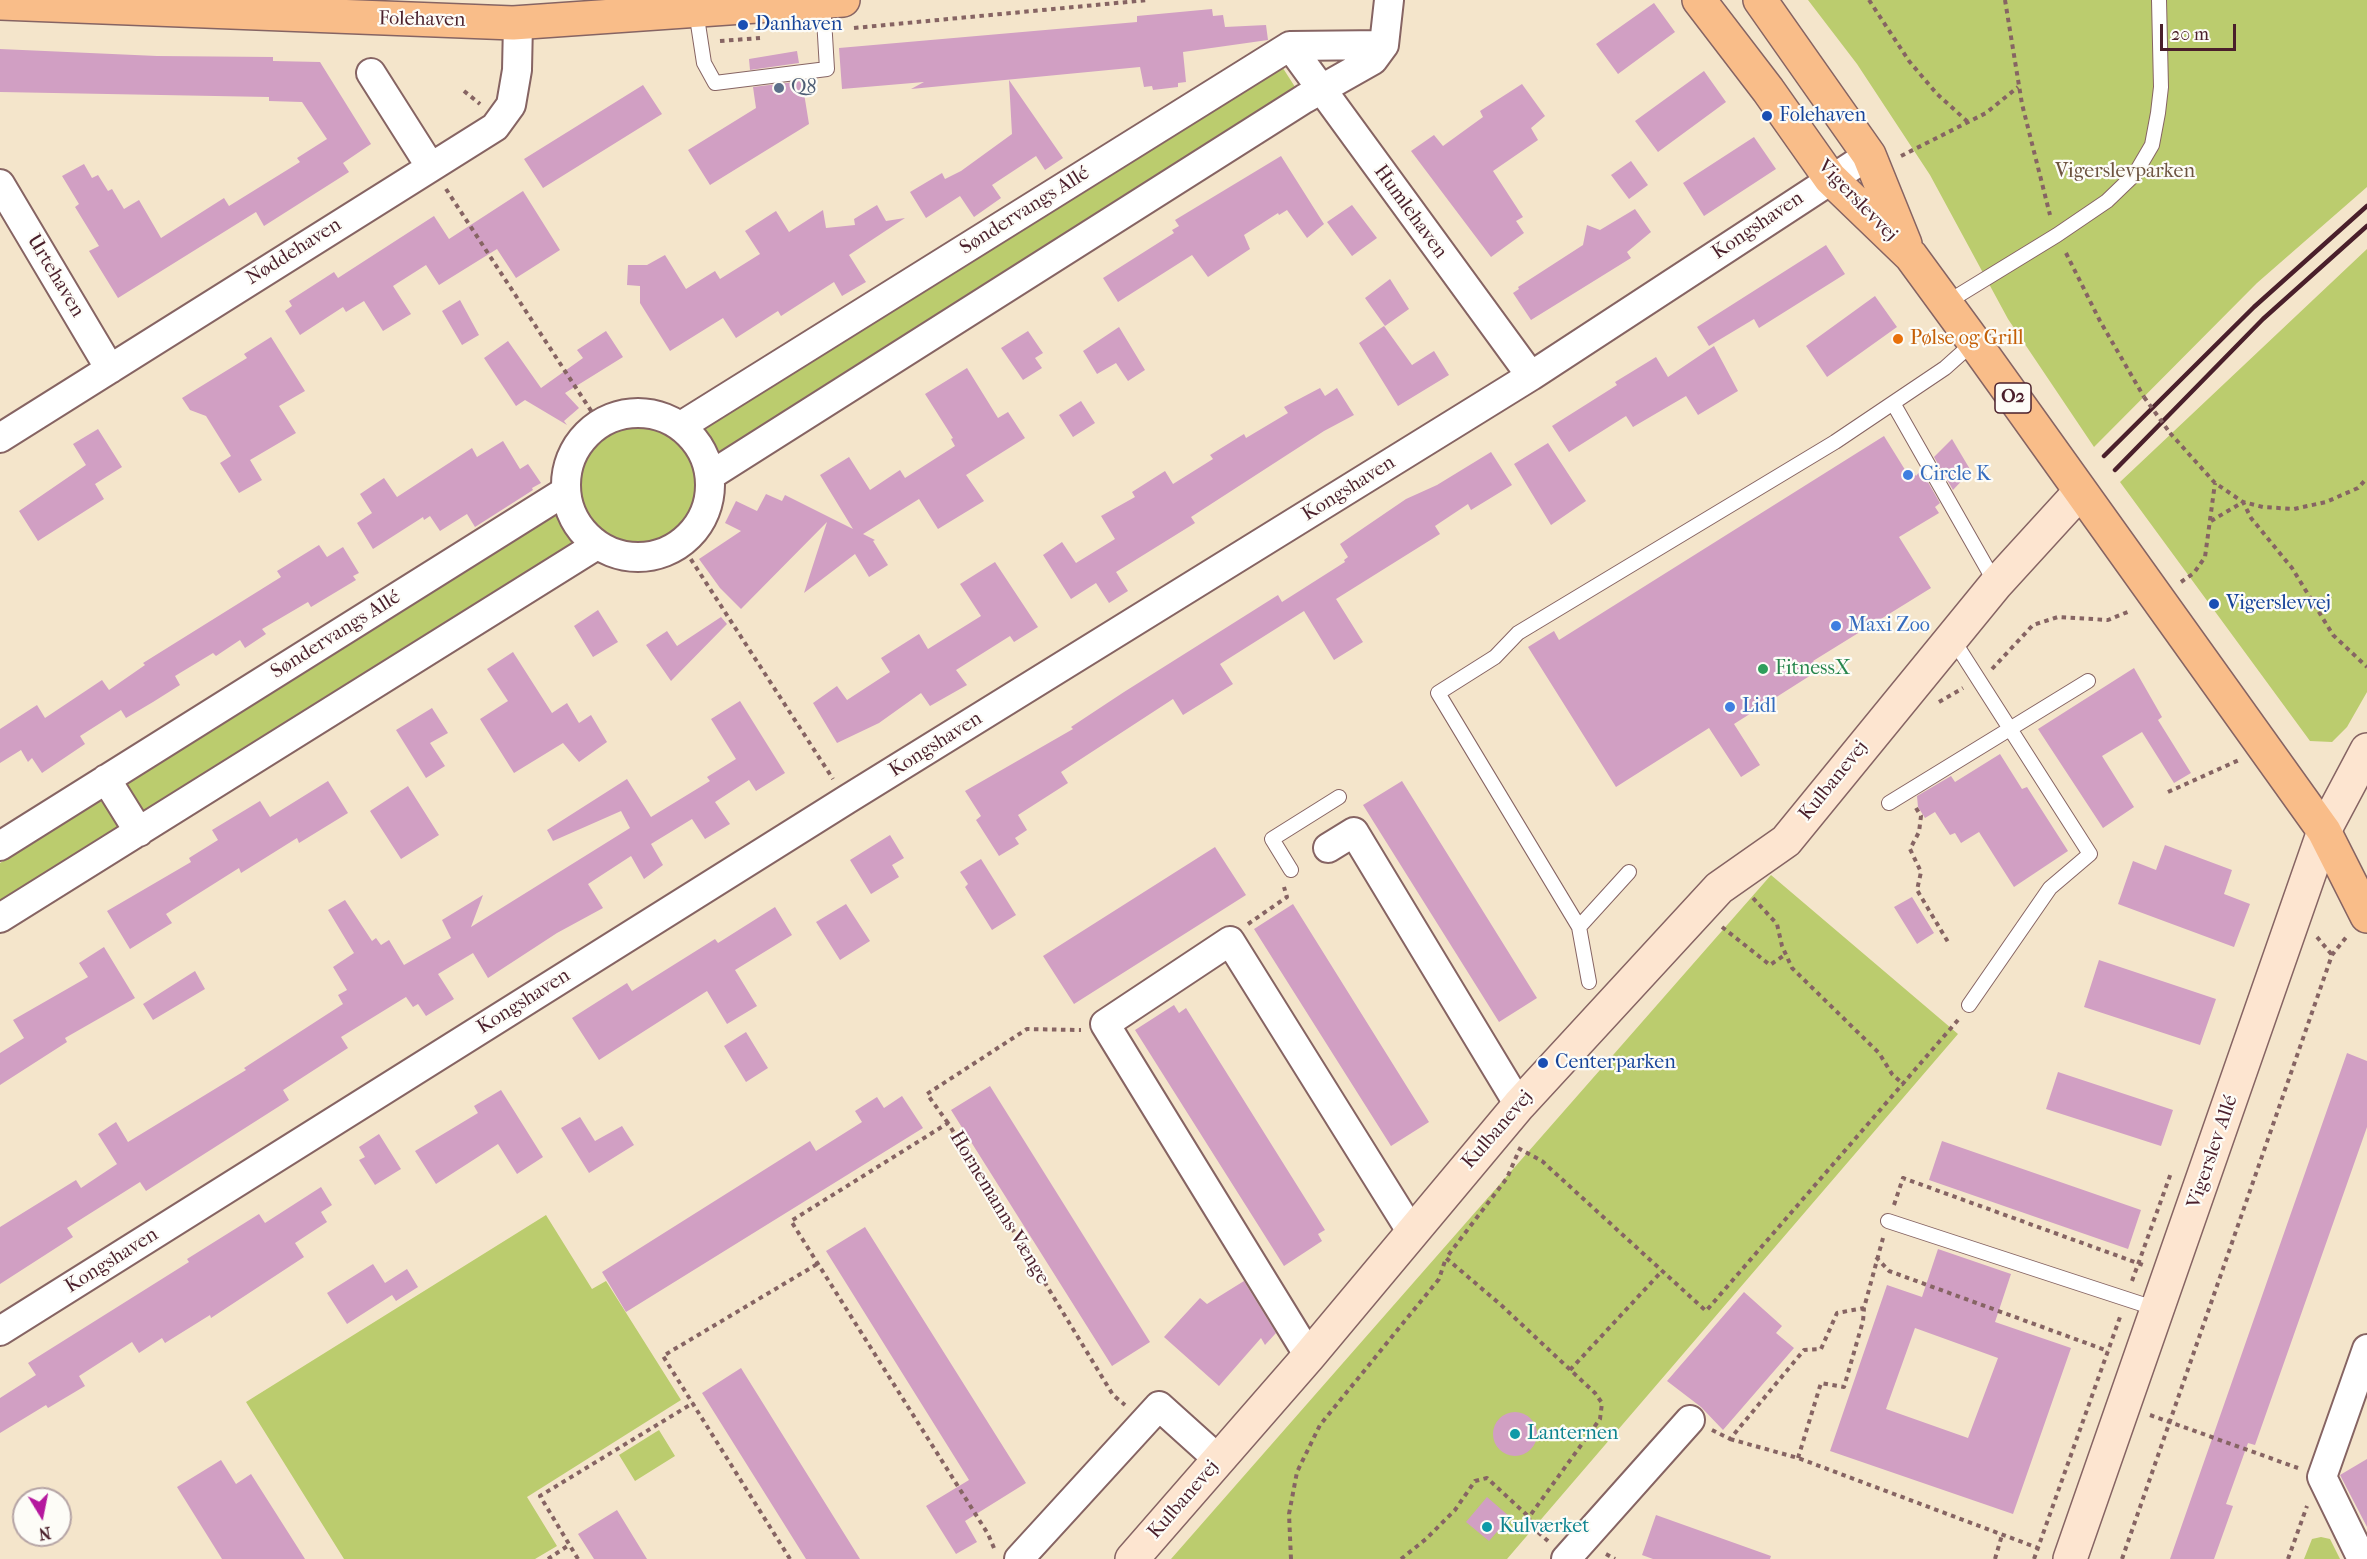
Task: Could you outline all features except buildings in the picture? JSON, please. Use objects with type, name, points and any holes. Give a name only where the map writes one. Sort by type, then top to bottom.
[{"type":"main road","name":"Vigerslevvej","points":[[1699,0],[1768,90],[1830,178],[1911,256],[1974,342],[2324,831],[2366,915]]},
{"type":"main road","name":"Vigerslevvej","points":[[1760,0],[1872,162],[1911,256]]},
{"type":"main road","name":"Folehaven","points":[[0,3],[518,23],[833,1]]},
{"type":"street","points":[[711,475],[1320,89],[1373,60],[1384,45],[1389,0]]},
{"type":"street","name":"Nøddehaven","points":[[0,438],[495,127],[512,105],[517,70],[518,23]]},
{"type":"street","points":[[1290,46],[1384,45]]},
{"type":"street","name":"Humlehaven","points":[[1290,46],[1531,376]]},
{"type":"street","name":"Søndervangs Allé","points":[[681,426],[1290,46]]},
{"type":"street","points":[[372,73],[430,166]]},
{"type":"street","name":"Kongshaven","points":[[0,1331],[846,800],[1531,376],[1830,178],[1872,162]]},
{"type":"street","name":"Urtehaven","points":[[0,184],[110,369]]},
{"type":"street","points":[[632,412],[649,412],[681,426],[701,447],[711,475],[710,501],[699,525],[681,544],[661,554],[639,558],[617,554],[597,545],[576,521],[566,491],[567,471],[573,453],[584,436],[599,423],[632,412]]},
{"type":"street","name":"Søndervangs Allé","points":[[0,846],[566,491]]},
{"type":"street","name":"Kulbanevej","points":[[1132,1559],[1309,1356],[1411,1231],[1519,1105],[1719,888],[1786,841],[1996,584],[2080,492]]},
{"type":"street","points":[[0,918],[597,545]]},
{"type":"street","name":"Vigerslev Allé","points":[[2070,1559],[2171,1275],[2324,831],[2367,750]]},
{"type":"street","points":[[106,779],[139,832]]},
{"type":"street","points":[[1328,848],[1354,832],[1519,1105]]},
{"type":"street","points":[[1309,1356],[1105,1024],[1230,941],[1411,1231]]},
{"type":"street","points":[[2362,1559],[2322,1477],[2367,1349]]},
{"type":"street","points":[[1007,1555],[1146,1423],[1159,1406],[1219,1460]]},
{"type":"street","points":[[1566,1558],[1690,1420]]},
{"type":"lane","points":[[1944,304],[2057,235],[2107,201],[2135,174],[2152,145],[2161,87],[2159,0]]},
{"type":"lane","points":[[696,12],[704,63],[715,83],[827,69],[833,1]]},
{"type":"lane","points":[[1590,982],[1579,927],[1438,693],[1495,657],[1518,633],[1835,442],[1945,368],[1974,342]]},
{"type":"lane","points":[[1893,402],[1996,584]]},
{"type":"lane","points":[[1952,638],[2012,728],[2090,854],[2050,888],[1969,1005]]},
{"type":"lane","points":[[1889,803],[2088,681]]},
{"type":"lane","points":[[1291,870],[1272,839],[1339,796]]},
{"type":"lane","points":[[1579,927],[1629,872]]},
{"type":"lane","points":[[1888,1221],[2159,1309]]},
{"type":"path","points":[[1869,0],[1909,62],[1937,94],[1968,122]]},
{"type":"path","points":[[2005,0],[2019,87],[2043,193],[2057,235],[2100,321],[2144,397],[2170,434],[2215,483],[2243,502],[2263,507],[2294,509],[2326,502],[2358,488],[2367,479]]},
{"type":"path","points":[[1872,162],[1986,113],[2019,87]]},
{"type":"path","points":[[430,166],[599,423]]},
{"type":"path","points":[[2210,521],[2243,502]]},
{"type":"path","points":[[2243,502],[2251,518],[2292,568],[2333,635],[2367,667]]},
{"type":"path","points":[[681,544],[846,800]]},
{"type":"path","points":[[2168,792],[2264,748]]},
{"type":"path","points":[[1906,792],[1921,816],[1919,832],[1910,849],[1921,872],[1917,890],[1948,942]]},
{"type":"path","points":[[1230,941],[1236,932],[1287,897],[1283,889],[1291,870]]},
{"type":"path","points":[[1748,893],[1777,924],[1792,968],[1879,1053],[1892,1074],[1904,1085]]},
{"type":"path","points":[[2122,1559],[2332,956],[2366,915]]},
{"type":"path","points":[[1716,922],[1770,965],[1786,954]]},
{"type":"path","points":[[1518,1147],[1542,1161],[1707,1311],[1951,1032],[1969,1005]]},
{"type":"path","points":[[948,1123],[927,1094],[1027,1029],[1079,1031],[1105,1024]]},
{"type":"path","name":"Hornemanns Vænge","points":[[1007,1555],[988,1534],[819,1263],[790,1221],[948,1123],[1113,1395],[1146,1423]]},
{"type":"path","points":[[1291,1559],[1289,1514],[1297,1472],[1320,1425],[1439,1279],[1446,1258],[1507,1178],[1516,1160],[1518,1147],[1525,1139]]},
{"type":"path","points":[[1798,1458],[1821,1383],[1844,1387],[1863,1321],[1876,1257],[1903,1178],[2171,1275]]},
{"type":"path","points":[[1876,1257],[1889,1271],[2140,1362]]},
{"type":"path","points":[[1446,1258],[1501,1305],[1598,1395],[1603,1407],[1602,1415],[1529,1517]]},
{"type":"path","points":[[790,1559],[663,1356],[819,1263]]},
{"type":"path","points":[[1569,1370],[1662,1271]]},
{"type":"path","points":[[1730,1439],[1803,1350],[1821,1349],[1837,1313],[1864,1308]]},
{"type":"path","points":[[578,1559],[540,1496],[693,1403]]},
{"type":"path","points":[[2125,1406],[2322,1477],[2308,1502],[2288,1559]]},
{"type":"path","points":[[1690,1420],[1730,1439],[1798,1458],[2070,1559]]},
{"type":"path","points":[[2034,1559],[2070,1454]]},
{"type":"path","points":[[1401,1559],[1426,1539],[1455,1510],[1475,1480],[1487,1478],[1529,1517],[1530,1525],[1566,1558]]},
{"type":"path","points":[[1995,1559],[2002,1535]]},
{"type":"path","points":[[548,1559],[569,1545]]},
{"type":"green space","name":"Vigerslevparken","points":[[1808,0],[2367,0],[2367,187],[2257,283],[2094,447],[2008,319],[1930,175],[1857,64]]},
{"type":"green space","points":[[1279,62],[1297,90],[720,452],[700,424]]},
{"type":"green space","points":[[2367,249],[2367,692],[2347,727],[2332,742],[2310,741],[2120,482]]},
{"type":"green space","points":[[639,422],[662,427],[681,440],[694,459],[699,482],[694,505],[681,524],[662,537],[639,542],[616,537],[597,524],[584,505],[579,482],[584,459],[597,440],[616,427]]},
{"type":"green space","points":[[557,516],[572,537],[572,544],[148,812],[142,812],[126,785],[549,517]]},
{"type":"green space","points":[[100,801],[104,802],[119,824],[119,830],[0,905],[0,863]]},
{"type":"green space","points":[[1771,875],[1958,1034],[1507,1559],[1171,1559]]},
{"type":"green space","points":[[546,1215],[592,1289],[606,1281],[681,1400],[527,1497],[557,1546],[535,1559],[344,1559],[246,1402]]},
{"type":"green space","points":[[659,1430],[675,1456],[635,1481],[619,1455]]},
{"type":"green space","points":[[2321,1537],[2330,1539],[2340,1559],[2304,1559],[2312,1539]]},
{"type":"railway","points":[[2104,456],[2254,307],[2367,206]]},
{"type":"railway","points":[[2115,470],[2263,319],[2367,226]]},
{"type":"place","name":"Danhaven","points":[[743,25]]},
{"type":"place","name":"Q8","points":[[779,88]]},
{"type":"place","name":"Folehaven","points":[[1767,116]]},
{"type":"place","name":"Pølse og Grill","points":[[1898,339]]},
{"type":"place","name":"Circle K","points":[[1908,475]]},
{"type":"place","name":"Vigerslevvej","points":[[2214,604]]},
{"type":"place","name":"Maxi Zoo","points":[[1836,626]]},
{"type":"place","name":"FitnessX","points":[[1763,669]]},
{"type":"place","name":"Lidl","points":[[1730,707]]},
{"type":"place","name":"Centerparken","points":[[1543,1063]]},
{"type":"place","name":"Lanternen","points":[[1515,1434]]},
{"type":"place","name":"Kulværket","points":[[1487,1527]]}]
